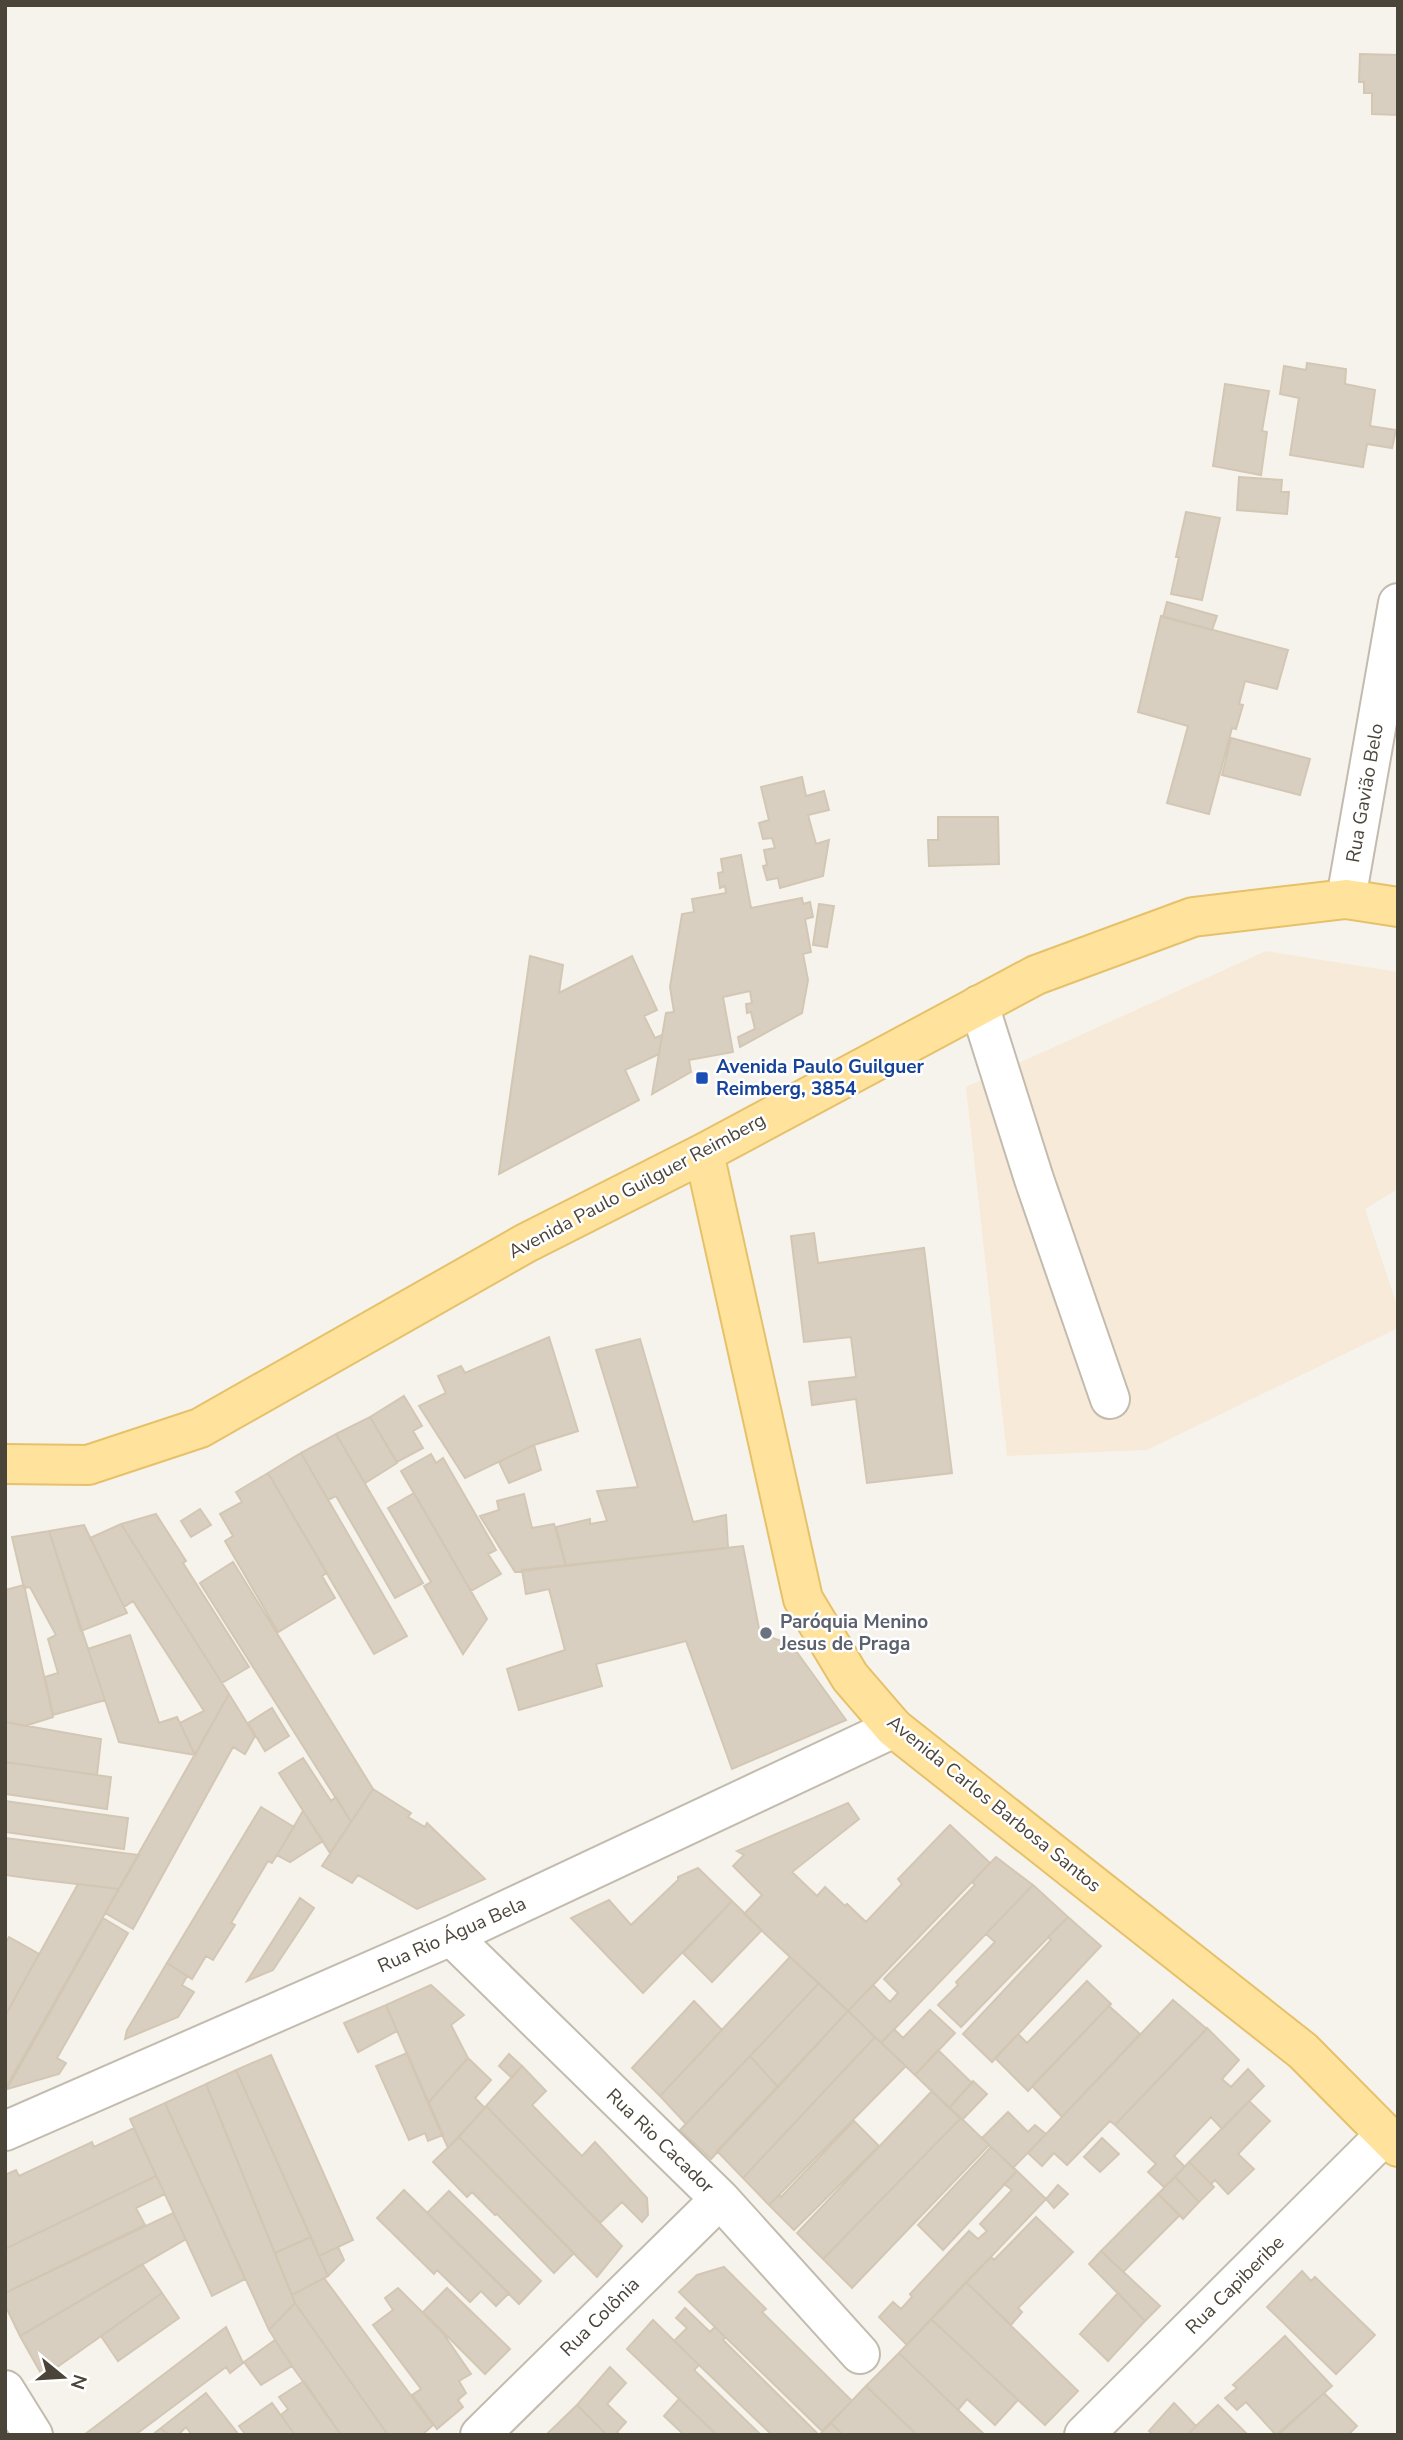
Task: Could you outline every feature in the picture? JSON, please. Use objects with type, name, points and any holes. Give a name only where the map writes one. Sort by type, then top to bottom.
[{"type":"main road","name":"Avenida Paulo Guilguer Reimberg","points":[[5,1464],[88,1465],[200,1428],[526,1243],[705,1153],[1036,975],[1193,917],[1346,900],[1398,907]]},
{"type":"main road","name":"Avenida Carlos Barbosa Santos","points":[[705,1153],[803,1599],[850,1677],[894,1728],[1303,2051],[1391,2141]]},
{"type":"street","name":"Rua Gavião Belo","points":[[1346,900],[1398,603]]},
{"type":"street","points":[[979,1005],[1034,1179],[1110,1399]]},
{"type":"street","name":"Rua Rio Água Bela","points":[[5,2130],[451,1937],[894,1728]]},
{"type":"street","name":"Rua Rio Cacador","points":[[451,1937],[720,2199],[860,2354]]},
{"type":"street","name":"Rua Capiberibe","points":[[1084,2435],[1391,2141]]},
{"type":"street","name":"Rua Colônia","points":[[480,2435],[720,2199]]},
{"type":"street","points":[[5,2390],[33,2435]]},
{"type":"shaded area","points":[[1266,951],[1398,972],[1398,1189],[1365,1209],[1398,1308],[1398,1328],[1147,1450],[1007,1456],[966,1087]]},
{"type":"building","points":[[1360,54],[1398,55],[1398,115],[1372,114],[1372,93],[1364,93],[1364,82],[1359,82]]},
{"type":"building","points":[[1307,363],[1346,369],[1345,384],[1375,390],[1370,426],[1396,430],[1392,448],[1367,444],[1363,467],[1290,455],[1299,398],[1280,394],[1284,366],[1306,370]]},
{"type":"building","points":[[1225,384],[1269,391],[1262,431],[1267,432],[1261,475],[1213,466]]},
{"type":"building","points":[[1239,477],[1282,480],[1281,492],[1289,492],[1287,514],[1237,510]]},
{"type":"building","points":[[1186,512],[1220,518],[1202,600],[1171,594]]},
{"type":"building","points":[[1167,602],[1217,616],[1212,630],[1163,617]]},
{"type":"building","points":[[1161,616],[1288,650],[1277,689],[1245,681],[1239,704],[1243,705],[1236,729],[1232,728],[1209,814],[1167,803],[1188,726],[1138,712]]},
{"type":"building","points":[[1231,738],[1310,759],[1300,795],[1222,775]]},
{"type":"building","points":[[802,777],[806,796],[824,791],[829,810],[808,815],[816,844],[829,840],[823,876],[780,888],[778,878],[767,880],[763,866],[767,865],[764,850],[775,848],[772,838],[763,839],[759,823],[769,820],[761,787]]},
{"type":"building","points":[[938,817],[998,817],[999,864],[929,866],[928,840],[938,840]]},
{"type":"building","points":[[741,855],[751,908],[802,898],[803,904],[810,902],[813,917],[805,919],[811,952],[803,954],[808,980],[802,1013],[740,1047],[738,1037],[755,1029],[751,1012],[747,1013],[746,1004],[752,1003],[750,991],[723,997],[733,1052],[689,1060],[691,1072],[652,1094],[666,1013],[674,1012],[670,987],[682,914],[694,912],[692,899],[726,893],[725,886],[720,888],[718,873],[723,872],[721,859]]},
{"type":"building","points":[[819,904],[834,906],[827,947],[813,945]]},
{"type":"building","points":[[530,956],[563,965],[559,993],[632,956],[657,1010],[644,1016],[655,1038],[662,1035],[659,1054],[625,1070],[639,1100],[499,1174]]},
{"type":"building","points":[[814,1233],[818,1263],[924,1248],[952,1473],[867,1483],[856,1399],[812,1405],[809,1382],[856,1377],[851,1337],[804,1342],[791,1236]]},
{"type":"building","points":[[549,1337],[578,1431],[534,1445],[465,1478],[419,1406],[446,1393],[438,1376],[461,1366],[465,1373]]},
{"type":"building","points":[[640,1339],[693,1522],[726,1515],[728,1548],[566,1566],[556,1527],[590,1519],[590,1524],[607,1521],[597,1491],[638,1487],[596,1350]]},
{"type":"building","points":[[404,1396],[422,1426],[413,1431],[423,1448],[397,1462],[370,1417]]},
{"type":"building","points":[[370,1417],[397,1463],[365,1483],[336,1434]]},
{"type":"building","points":[[336,1434],[423,1583],[395,1598],[336,1496],[328,1500],[301,1453]]},
{"type":"building","points":[[534,1445],[541,1470],[509,1483],[499,1462]]},
{"type":"building","points":[[301,1453],[407,1636],[374,1654],[268,1473]]},
{"type":"building","points":[[431,1454],[436,1463],[443,1458],[496,1550],[488,1554],[501,1574],[471,1591],[401,1471]]},
{"type":"building","points":[[268,1473],[327,1573],[322,1576],[335,1598],[278,1632],[225,1541],[233,1536],[220,1514],[242,1502],[236,1492]]},
{"type":"building","points":[[414,1493],[487,1619],[463,1654],[424,1586],[431,1582],[388,1508]]},
{"type":"building","points":[[524,1494],[532,1528],[554,1524],[566,1566],[515,1572],[480,1516],[499,1510],[497,1501]]},
{"type":"building","points":[[200,1509],[211,1525],[191,1537],[181,1521]]},
{"type":"building","points":[[156,1514],[186,1561],[183,1563],[249,1667],[222,1683],[121,1524]]},
{"type":"building","points":[[121,1524],[229,1694],[195,1755],[180,1723],[204,1711],[133,1601],[124,1607],[90,1538]]},
{"type":"building","points":[[84,1525],[127,1613],[81,1631],[49,1531]]},
{"type":"building","points":[[49,1531],[105,1700],[53,1715],[45,1677],[58,1673],[48,1639],[56,1635],[30,1587],[24,1588],[12,1537]]},
{"type":"building","points":[[743,1546],[760,1634],[791,1644],[846,1720],[732,1769],[686,1641],[596,1664],[602,1686],[519,1710],[507,1669],[565,1650],[549,1589],[526,1594],[522,1570]]},
{"type":"building","points":[[233,1562],[373,1789],[351,1822],[200,1583]]},
{"type":"building","points":[[24,1585],[53,1717],[25,1726],[5,1722],[5,1590]]},
{"type":"building","points":[[130,1635],[159,1723],[177,1717],[195,1755],[119,1742],[88,1649]]},
{"type":"building","points":[[229,1694],[255,1736],[245,1754],[233,1747],[133,1929],[105,1913]]},
{"type":"building","points":[[272,1708],[289,1736],[265,1751],[248,1723]]},
{"type":"building","points":[[5,1722],[101,1739],[97,1775],[5,1762]]},
{"type":"building","points":[[303,1758],[331,1801],[336,1797],[351,1822],[330,1853],[279,1773]]},
{"type":"building","points":[[5,1762],[111,1777],[107,1809],[5,1794]]},
{"type":"building","points":[[373,1789],[411,1813],[408,1817],[425,1827],[427,1823],[485,1879],[417,1909],[358,1875],[352,1883],[322,1866]]},
{"type":"building","points":[[5,1801],[128,1818],[124,1849],[5,1832]]},
{"type":"building","points":[[848,1803],[859,1819],[792,1872],[817,1896],[825,1887],[866,1922],[902,1884],[898,1879],[950,1825],[990,1863],[848,2011],[744,1914],[762,1895],[733,1866],[744,1855],[737,1851]]},
{"type":"building","points":[[261,1807],[294,1827],[272,1863],[268,1861],[231,1923],[235,1925],[213,1960],[206,1956],[192,1979],[167,1963]]},
{"type":"building","points":[[303,1811],[323,1841],[290,1862],[277,1855]]},
{"type":"building","points":[[5,1838],[139,1855],[119,1889],[34,1879],[5,1875]]},
{"type":"building","points":[[996,1857],[1033,1885],[881,2043],[848,2011],[873,1985],[890,2002],[898,1993],[884,1979],[975,1885],[972,1882]]},
{"type":"building","points":[[698,1868],[732,1901],[643,1993],[571,1918],[609,1900],[631,1925],[678,1877]]},
{"type":"building","points":[[78,1884],[119,1889],[5,2089],[5,2016]]},
{"type":"building","points":[[1033,1885],[1068,1917],[961,2027],[938,2005],[995,1942],[986,1934]]},
{"type":"building","points":[[300,1898],[314,1908],[273,1970],[247,1981]]},
{"type":"building","points":[[732,1901],[762,1930],[712,1982],[683,1953]]},
{"type":"building","points":[[1068,1917],[1101,1946],[992,2062],[963,2034],[1051,1940],[1048,1937]]},
{"type":"building","points":[[103,1918],[128,1933],[57,2058],[66,2063],[59,2074],[7,2089]]},
{"type":"building","points":[[9,1937],[39,1954],[5,2016],[5,1944]]},
{"type":"building","points":[[790,1957],[819,1983],[686,2124],[660,2096]]},
{"type":"building","points":[[167,1963],[187,1976],[182,1985],[194,1992],[178,2017],[125,2039],[127,2030]]},
{"type":"building","points":[[1087,1981],[1111,2004],[1028,2091],[995,2058],[1018,2034],[1027,2043]]},
{"type":"building","points":[[819,1983],[848,2011],[778,2087],[750,2056]]},
{"type":"building","points":[[431,1985],[464,2015],[451,2025],[468,2058],[428,2103],[386,2005]]},
{"type":"building","points":[[1173,2000],[1207,2029],[1115,2125],[1110,2121],[1067,2165],[1054,2153],[1042,2166],[1028,2153]]},
{"type":"building","points":[[694,2001],[722,2030],[660,2096],[632,2068]]},
{"type":"building","points":[[386,2005],[397,2031],[358,2052],[344,2023]]},
{"type":"building","points":[[1109,2006],[1140,2034],[1062,2117],[1032,2086]]},
{"type":"building","points":[[930,2010],[955,2033],[915,2075],[881,2043],[894,2029],[903,2038]]},
{"type":"building","points":[[848,2011],[875,2037],[743,2178],[717,2151]]},
{"type":"building","points":[[1207,2028],[1239,2060],[1222,2079],[1231,2087],[1248,2069],[1264,2086],[1222,2129],[1211,2117],[1174,2156],[1185,2167],[1164,2187],[1148,2172],[1156,2164],[1115,2125]]},
{"type":"building","points":[[875,2037],[906,2066],[769,2205],[743,2178]]},
{"type":"building","points":[[938,2050],[972,2083],[949,2108],[915,2075]]},
{"type":"building","points":[[407,2053],[443,2135],[428,2141],[425,2133],[409,2140],[376,2066]]},
{"type":"building","points":[[509,2054],[522,2066],[512,2078],[499,2066]]},
{"type":"building","points":[[271,2055],[353,2240],[319,2256],[236,2070]]},
{"type":"building","points":[[750,2056],[778,2087],[711,2159],[680,2130]]},
{"type":"building","points":[[468,2058],[491,2080],[475,2098],[485,2108],[448,2148],[428,2103]]},
{"type":"building","points":[[522,2066],[546,2091],[532,2105],[582,2156],[595,2142],[647,2198],[648,2215],[642,2222],[622,2202],[600,2223],[486,2106]]},
{"type":"building","points":[[236,2070],[311,2237],[275,2253],[206,2084]]},
{"type":"building","points":[[973,2081],[987,2094],[962,2120],[949,2108]]},
{"type":"building","points":[[206,2084],[295,2303],[269,2330],[165,2103]]},
{"type":"building","points":[[932,2091],[961,2118],[823,2259],[797,2233]]},
{"type":"building","points":[[1249,2101],[1270,2121],[1238,2154],[1254,2169],[1228,2194],[1215,2180],[1211,2184],[1189,2162]]},
{"type":"building","points":[[165,2103],[245,2279],[212,2296],[130,2119]]},
{"type":"building","points":[[486,2106],[622,2246],[597,2277],[459,2137]]},
{"type":"building","points":[[1008,2112],[1028,2132],[1035,2125],[1046,2134],[1013,2168],[982,2138]]},
{"type":"building","points":[[961,2118],[989,2145],[852,2288],[823,2259]]},
{"type":"building","points":[[854,2121],[879,2146],[794,2230],[769,2205],[779,2195],[781,2197]]},
{"type":"building","points":[[134,2128],[156,2176],[5,2249],[5,2175],[16,2170],[19,2176],[92,2142],[94,2147]]},
{"type":"building","points":[[459,2137],[574,2253],[554,2273],[497,2214],[472,2192],[467,2197],[433,2162]]},
{"type":"building","points":[[1102,2138],[1119,2154],[1100,2172],[1084,2157]]},
{"type":"building","points":[[991,2147],[1017,2171],[943,2250],[918,2225]]},
{"type":"building","points":[[1189,2162],[1214,2187],[1199,2202],[1175,2177]]},
{"type":"building","points":[[1017,2171],[1046,2199],[907,2345],[879,2317],[893,2302],[901,2309],[912,2297],[910,2294],[969,2231],[978,2239],[987,2231],[980,2224],[1012,2190],[1004,2184]]},
{"type":"building","points":[[156,2176],[165,2194],[136,2208],[145,2225],[5,2293],[5,2249]]},
{"type":"building","points":[[1175,2177],[1199,2202],[1183,2219],[1158,2194]]},
{"type":"building","points":[[1058,2185],[1068,2194],[1054,2208],[1046,2199]]},
{"type":"building","points":[[404,2190],[509,2293],[496,2306],[481,2291],[470,2302],[437,2270],[434,2274],[377,2218]]},
{"type":"building","points":[[449,2191],[541,2281],[519,2304],[427,2213]]},
{"type":"building","points":[[1158,2194],[1180,2215],[1123,2272],[1101,2251]]},
{"type":"building","points":[[173,2213],[186,2239],[20,2336],[5,2305],[5,2293]]},
{"type":"building","points":[[1036,2217],[1073,2252],[1018,2308],[1022,2312],[1011,2325],[966,2282],[991,2257],[994,2260]]},
{"type":"building","points":[[311,2237],[328,2276],[292,2295],[275,2253]]},
{"type":"building","points":[[338,2247],[344,2260],[328,2276],[319,2256]]},
{"type":"building","points":[[1101,2251],[1160,2306],[1145,2321],[1089,2264]]},
{"type":"building","points":[[142,2264],[162,2293],[43,2377],[20,2336]]},
{"type":"building","points":[[724,2267],[766,2309],[762,2312],[852,2401],[822,2431],[679,2292],[697,2275]]},
{"type":"building","points":[[1302,2271],[1311,2281],[1315,2277],[1375,2335],[1336,2374],[1267,2307]]},
{"type":"building","points":[[324,2278],[433,2425],[422,2435],[388,2435],[295,2303],[292,2295]]},
{"type":"building","points":[[966,2282],[1078,2391],[1045,2425],[931,2319]]},
{"type":"building","points":[[398,2288],[442,2332],[471,2374],[459,2381],[466,2393],[458,2400],[463,2407],[437,2429],[412,2395],[421,2389],[373,2325],[393,2310],[385,2298]]},
{"type":"building","points":[[447,2288],[510,2349],[485,2374],[423,2312]]},
{"type":"building","points":[[162,2293],[179,2318],[118,2361],[101,2336]]},
{"type":"building","points":[[1118,2293],[1145,2321],[1108,2361],[1080,2334]]},
{"type":"building","points":[[295,2303],[388,2435],[341,2435],[292,2366],[269,2330]]},
{"type":"building","points":[[685,2308],[710,2332],[715,2327],[725,2337],[723,2340],[819,2435],[772,2435],[674,2341],[687,2328],[676,2318]]},
{"type":"building","points":[[931,2319],[1018,2400],[995,2425],[967,2399],[958,2410],[899,2353]]},
{"type":"building","points":[[653,2320],[699,2365],[694,2370],[761,2435],[717,2435],[627,2349]]},
{"type":"building","points":[[226,2327],[243,2363],[230,2373],[226,2367],[135,2435],[84,2435]]},
{"type":"building","points":[[1285,2336],[1332,2386],[1276,2435],[1246,2402],[1237,2410],[1225,2398],[1237,2388],[1233,2385]]},
{"type":"building","points":[[275,2340],[292,2366],[261,2385],[244,2362]]},
{"type":"building","points":[[899,2353],[985,2435],[917,2435],[866,2386]]},
{"type":"building","points":[[610,2367],[626,2383],[607,2404],[626,2422],[617,2432],[620,2435],[607,2435],[577,2405]]},
{"type":"building","points":[[304,2381],[341,2435],[295,2435],[281,2415],[288,2409],[279,2397]]},
{"type":"building","points":[[866,2386],[917,2435],[843,2435],[831,2423]]},
{"type":"building","points":[[206,2393],[239,2435],[192,2435],[186,2427],[178,2435],[168,2435],[161,2428]]},
{"type":"building","points":[[1324,2393],[1357,2426],[1348,2435],[1278,2435]]},
{"type":"building","points":[[679,2399],[716,2434],[684,2435],[664,2416]]},
{"type":"building","points":[[272,2403],[295,2435],[246,2435],[239,2426]]},
{"type":"building","points":[[1174,2403],[1196,2426],[1187,2435],[1153,2435],[1149,2431]]},
{"type":"building","points":[[577,2405],[607,2435],[547,2434]]},
{"type":"building","points":[[1218,2405],[1248,2435],[1187,2435],[1196,2426]]},
{"type":"building","points":[[831,2423],[843,2435],[819,2435]]},
{"type":"building","points":[[161,2428],[168,2435],[152,2435]]},
{"type":"place","name":"Avenida Paulo Guilguer Reimberg, 3854","points":[[702,1078]]},
{"type":"place","name":"Paróquia Menino Jesus de Praga","points":[[766,1633]]}]
